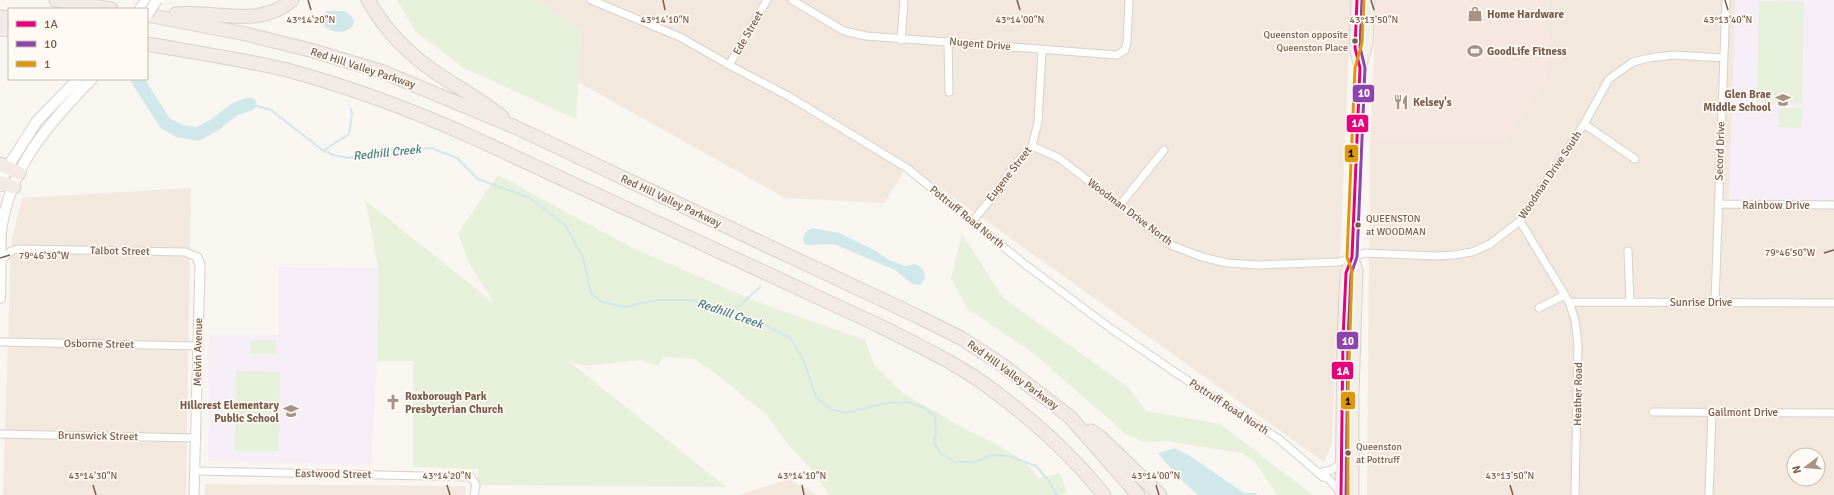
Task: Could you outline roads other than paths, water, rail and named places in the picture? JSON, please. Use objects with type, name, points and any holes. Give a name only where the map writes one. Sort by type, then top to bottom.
[{"type":"highway","points":[[56,0],[105,8]]},
{"type":"highway","points":[[150,15],[180,14],[260,16],[282,8],[292,0]]},
{"type":"highway","points":[[368,0],[386,28],[410,53],[442,77],[487,104],[514,127]]},
{"type":"highway","name":"Red Hill Valley Parkway","points":[[150,15],[246,34],[314,51],[375,70],[514,127],[961,338],[1002,364],[1070,417],[1138,495]]},
{"type":"highway","points":[[148,44],[286,70],[349,89],[412,111],[479,140],[878,325],[938,356],[994,390],[1060,446],[1104,495]]},
{"type":"highway","points":[[1070,417],[1099,436],[1160,495]]},
{"type":"main road","points":[[150,15],[157,0]]},
{"type":"main road","points":[[1357,0],[1355,48],[1360,68]]},
{"type":"main road","points":[[1341,494],[1343,343],[1346,273],[1352,257],[1360,68],[1367,44],[1369,0]]},
{"type":"main road","points":[[0,298],[1,231],[6,208],[4,184],[9,168],[37,121],[77,80]]},
{"type":"main road","points":[[9,168],[40,137],[55,117],[91,80]]},
{"type":"main road","points":[[1352,257],[1357,270],[1353,388],[1353,495]]},
{"type":"street","name":"Pottruff Road North","points":[[591,0],[680,37],[790,97],[907,168],[1022,262],[1110,328],[1194,385],[1279,439],[1319,473],[1328,478],[1341,494]]},
{"type":"street","name":"Ede Street","points":[[729,65],[767,0]]},
{"type":"street","name":"Nugent Drive","points":[[792,0],[844,31],[866,36],[901,40],[948,41],[1042,50],[1117,55],[1125,50],[1127,42],[1129,0]]},
{"type":"street","points":[[901,40],[904,0]]},
{"type":"street","name":"Secord Drive","points":[[1715,302],[1726,0]]},
{"type":"street","points":[[948,41],[949,92]]},
{"type":"street","name":"Eugene Street","points":[[972,222],[994,195],[1016,163],[1032,146],[1039,115],[1042,50]]},
{"type":"street","name":"Woodman Drive South","points":[[1352,257],[1365,253],[1435,256],[1472,252],[1490,244],[1520,221],[1584,124],[1609,79],[1633,62],[1649,58],[1674,55],[1724,58]]},
{"type":"street","points":[[1584,124],[1635,159]]},
{"type":"street","name":"Woodman Drive North","points":[[1032,146],[1059,158],[1171,245],[1202,258],[1221,262],[1258,265],[1339,262],[1352,257]]},
{"type":"street","points":[[1120,205],[1164,150]]},
{"type":"street","name":"Rainbow Drive","points":[[1718,204],[1834,205]]},
{"type":"street","name":"Heather Road","points":[[1520,221],[1569,302],[1575,320],[1578,344],[1575,495]]},
{"type":"street","name":"Talbot Street","points":[[0,262],[11,251],[18,248],[185,252],[196,257]]},
{"type":"street","points":[[1628,251],[1630,302]]},
{"type":"street","name":"Melvin Avenue","points":[[194,495],[200,265],[196,257]]},
{"type":"street","points":[[1539,308],[1565,295]]},
{"type":"street","name":"Sunrise Drive","points":[[1569,302],[1834,303]]},
{"type":"street","name":"Osborne Street","points":[[0,342],[197,346]]},
{"type":"street","name":"Gailmont Drive","points":[[1653,412],[1834,413]]},
{"type":"street","points":[[1709,495],[1712,412]]},
{"type":"street","name":"Brunswick Street","points":[[0,434],[196,438]]},
{"type":"street","points":[[1319,473],[1331,470],[1341,464]]},
{"type":"street","name":"Eastwood Street","points":[[195,471],[471,477],[475,483],[474,495]]},
{"type":"water","points":[[328,11],[344,11],[351,16],[354,21],[353,26],[348,30],[342,32],[335,31],[327,28],[319,20],[321,15]]},
{"type":"water","points":[[813,228],[839,233],[876,251],[889,260],[905,266],[914,264],[918,265],[924,271],[925,279],[920,285],[912,284],[895,270],[834,244],[806,245],[803,237],[806,232]]},
{"type":"water","points":[[1175,448],[1190,456],[1244,493],[1256,493],[1257,495],[1198,495],[1176,475],[1158,453]]},
{"type":"waterway","name":"Redhill Creek","points":[[138,80],[165,123],[179,131],[198,134],[216,124],[235,109],[250,104]]},
{"type":"waterway","name":"Redhill Creek","points":[[250,104],[271,110],[321,149],[333,155],[348,158],[384,151],[431,148],[457,158],[478,179],[530,198],[565,225],[583,257],[591,293],[602,302],[625,307],[656,300],[690,300],[761,323],[791,339],[804,361],[816,397],[831,409],[845,413],[885,403],[906,402],[923,407],[935,416],[936,432],[934,442],[941,454],[955,462],[974,462],[993,455],[1009,456],[1036,466],[1049,481],[1057,495]]},
{"type":"waterway","points":[[324,150],[349,134],[352,115],[351,109]]},
{"type":"waterway","points":[[732,313],[760,287]]},
{"type":"place","name":"Home Hardware","points":[[1475,14]]},
{"type":"place","name":"Queenston opposite Queenston Place","points":[[1355,41]]},
{"type":"place","name":"GoodLife Fitness","points":[[1475,51]]},
{"type":"place","name":"Glen Brae Middle School","points":[[1783,100]]},
{"type":"place","name":"Kelsey's","points":[[1401,102]]},
{"type":"place","name":"QUEENSTON at WOODMAN","points":[[1358,225]]},
{"type":"place","name":"Roxborough Park Presbyterian Church","points":[[393,402]]},
{"type":"place","name":"Hillcrest Elementary Public School","points":[[291,411]]},
{"type":"place","name":"Queenston at Pottruff","points":[[1348,453]]}]
